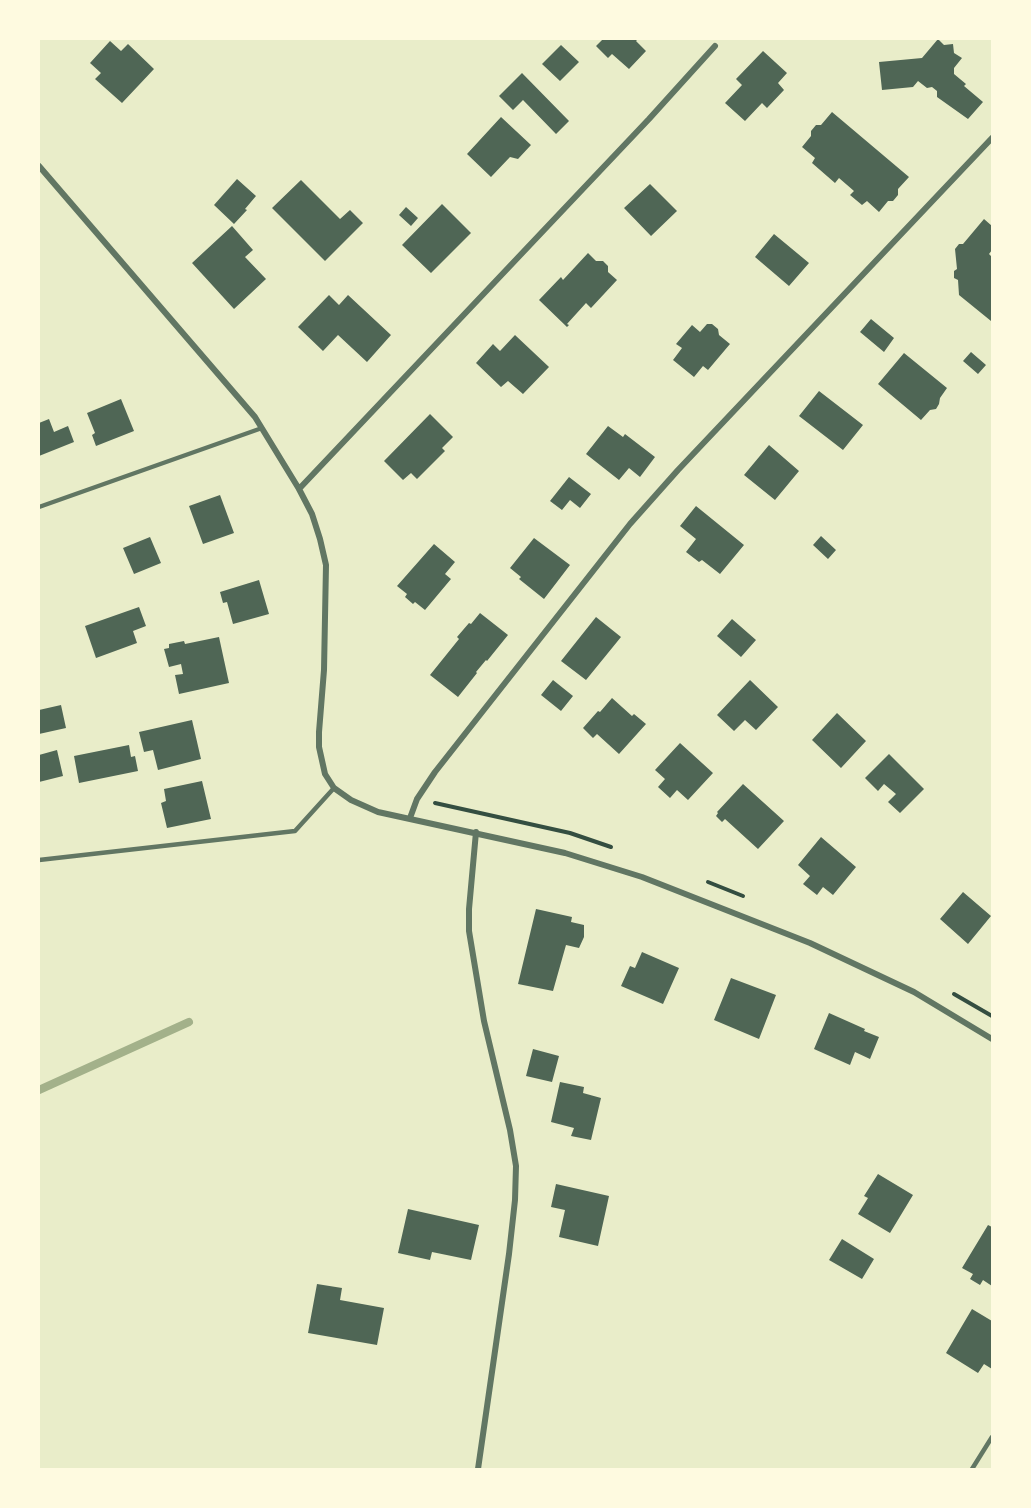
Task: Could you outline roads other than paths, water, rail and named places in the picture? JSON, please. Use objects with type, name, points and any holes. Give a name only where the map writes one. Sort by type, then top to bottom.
[{"type":"street","points":[[299,489],[649,119],[715,46]]},
{"type":"street","points":[[410,818],[417,799],[435,772],[630,524],[678,470],[992,138]]},
{"type":"street","points":[[39,166],[255,417],[312,514],[326,565],[324,670],[319,732],[322,763],[333,788],[363,807],[378,812],[565,853],[642,877],[810,943],[914,992],[992,1039]]},
{"type":"street","points":[[476,832],[469,931],[484,1020],[510,1130],[516,1166],[509,1254],[478,1469]]},
{"type":"lane","points":[[39,507],[262,428]]},
{"type":"lane","points":[[39,860],[294,831],[333,788]]},
{"type":"lane","points":[[972,1469],[992,1437]]},
{"type":"waterway","points":[[39,1090],[189,1022]]}]
